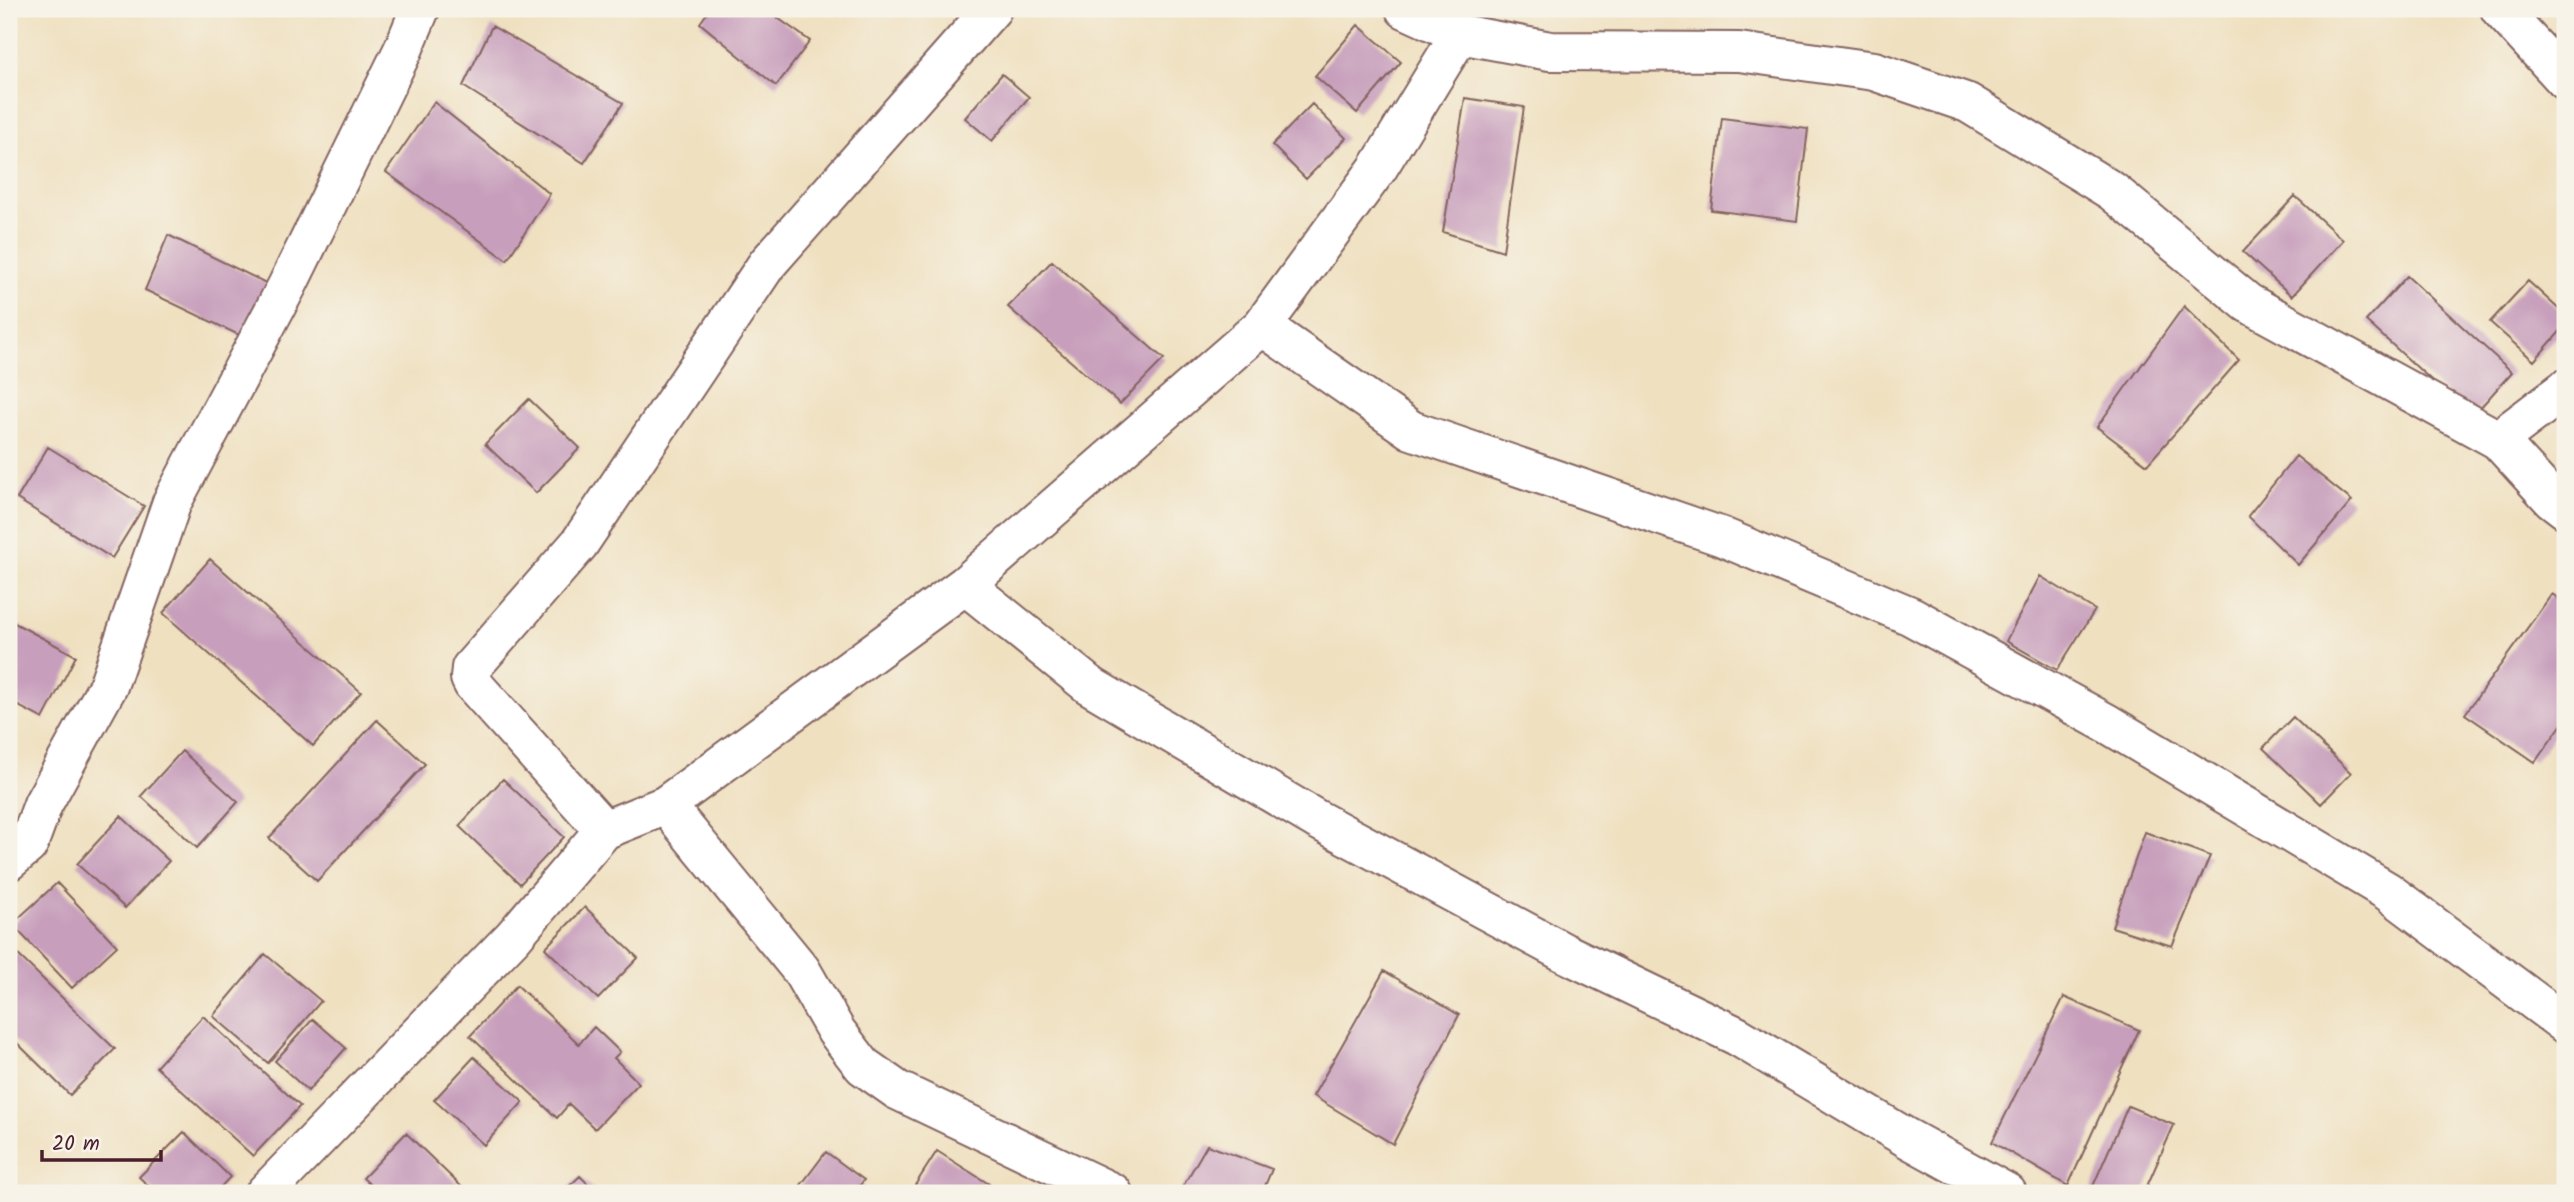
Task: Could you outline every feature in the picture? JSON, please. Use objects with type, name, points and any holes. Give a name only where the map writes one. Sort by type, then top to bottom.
[{"type":"street","points":[[9,861],[27,845],[43,804],[108,686],[172,502],[286,286],[403,50],[420,9]]},
{"type":"street","points":[[604,830],[473,684],[470,678],[471,668],[579,544],[767,264],[992,9]]},
{"type":"street","points":[[1405,9],[1460,34],[1550,51],[1739,52],[1874,71],[1968,103],[2112,191],[2248,303],[2498,440],[2552,499],[2565,509]]},
{"type":"street","points":[[2500,9],[2565,80]]},
{"type":"street","points":[[265,1193],[513,937],[604,830],[666,805],[965,585],[1262,326],[1378,168],[1460,34]]},
{"type":"street","points":[[1262,326],[1412,430],[1720,536],[1911,616],[2108,724],[2387,891],[2565,1024]]},
{"type":"street","points":[[2498,440],[2565,389]]},
{"type":"street","points":[[965,585],[1089,685],[1316,819],[1564,953],[1737,1036],[1907,1138],[2007,1193]]},
{"type":"street","points":[[666,805],[801,970],[836,1031],[863,1066],[897,1090],[1113,1193]]},
{"type":"building","points":[[710,9],[765,9],[810,41],[776,86],[700,23]]},
{"type":"building","points":[[1358,25],[1401,62],[1357,113],[1315,76]]},
{"type":"building","points":[[492,26],[623,103],[584,163],[463,86]]},
{"type":"building","points":[[1002,74],[1029,97],[992,141],[965,118]]},
{"type":"building","points":[[1465,98],[1524,107],[1503,251],[1443,232]]},
{"type":"building","points":[[434,102],[550,194],[507,260],[386,172]]},
{"type":"building","points":[[1312,104],[1346,138],[1306,179],[1272,145]]},
{"type":"building","points":[[1722,118],[1808,129],[1797,221],[1711,210]]},
{"type":"building","points":[[2295,196],[2343,240],[2292,296],[2243,252]]},
{"type":"building","points":[[168,235],[268,284],[245,338],[145,290]]},
{"type":"building","points":[[1052,261],[1164,359],[1120,404],[1008,307]]},
{"type":"building","points":[[2407,276],[2512,372],[2472,417],[2366,321]]},
{"type":"building","points":[[2528,281],[2565,315],[2565,326],[2534,361],[2490,322]]},
{"type":"building","points":[[2184,306],[2239,360],[2147,465],[2097,427]]},
{"type":"building","points":[[529,399],[580,448],[536,493],[485,444]]},
{"type":"building","points":[[48,447],[144,506],[112,558],[17,499]]},
{"type":"building","points":[[2296,456],[2352,501],[2298,565],[2248,516]]},
{"type":"building","points":[[210,559],[361,692],[313,746],[163,613]]},
{"type":"building","points":[[2040,576],[2095,610],[2057,670],[2006,641]]},
{"type":"building","points":[[2552,594],[2565,603],[2565,720],[2535,762],[2465,714]]},
{"type":"building","points":[[9,620],[76,656],[43,719],[9,701]]},
{"type":"building","points":[[2293,717],[2351,773],[2321,804],[2263,748]]},
{"type":"building","points":[[377,720],[425,764],[317,881],[269,838]]},
{"type":"building","points":[[182,751],[238,802],[197,848],[141,796]]},
{"type":"building","points":[[503,779],[564,837],[520,884],[459,826]]},
{"type":"building","points":[[121,816],[169,861],[125,908],[77,864]]},
{"type":"building","points":[[2145,832],[2210,856],[2172,946],[2112,927]]},
{"type":"building","points":[[57,883],[117,946],[72,988],[12,924]]},
{"type":"building","points":[[585,907],[638,958],[598,999],[545,948]]},
{"type":"building","points":[[9,946],[115,1049],[70,1095],[9,1035]]},
{"type":"building","points":[[265,954],[321,1001],[268,1063],[213,1016]]},
{"type":"building","points":[[1384,971],[1459,1015],[1393,1144],[1313,1096]]},
{"type":"building","points":[[517,985],[579,1044],[594,1027],[620,1052],[614,1058],[639,1083],[595,1129],[569,1104],[557,1118],[470,1036]]},
{"type":"building","points":[[2064,997],[2139,1030],[2068,1186],[1992,1142]]},
{"type":"building","points":[[203,1016],[300,1106],[253,1156],[156,1067]]},
{"type":"building","points":[[313,1019],[346,1048],[308,1091],[275,1061]]},
{"type":"building","points":[[474,1057],[523,1102],[484,1145],[434,1100]]},
{"type":"building","points":[[2128,1106],[2174,1125],[2144,1193],[2090,1193]]},
{"type":"building","points":[[184,1132],[230,1177],[215,1193],[156,1193],[139,1177]]},
{"type":"building","points":[[406,1133],[468,1193],[379,1193],[363,1178]]},
{"type":"building","points":[[1207,1145],[1272,1169],[1262,1193],[1179,1193]]},
{"type":"building","points":[[937,1151],[989,1184],[983,1193],[910,1193]]},
{"type":"building","points":[[826,1152],[864,1180],[860,1185],[871,1193],[795,1193]]},
{"type":"building","points":[[580,1176],[597,1193],[562,1193]]}]
